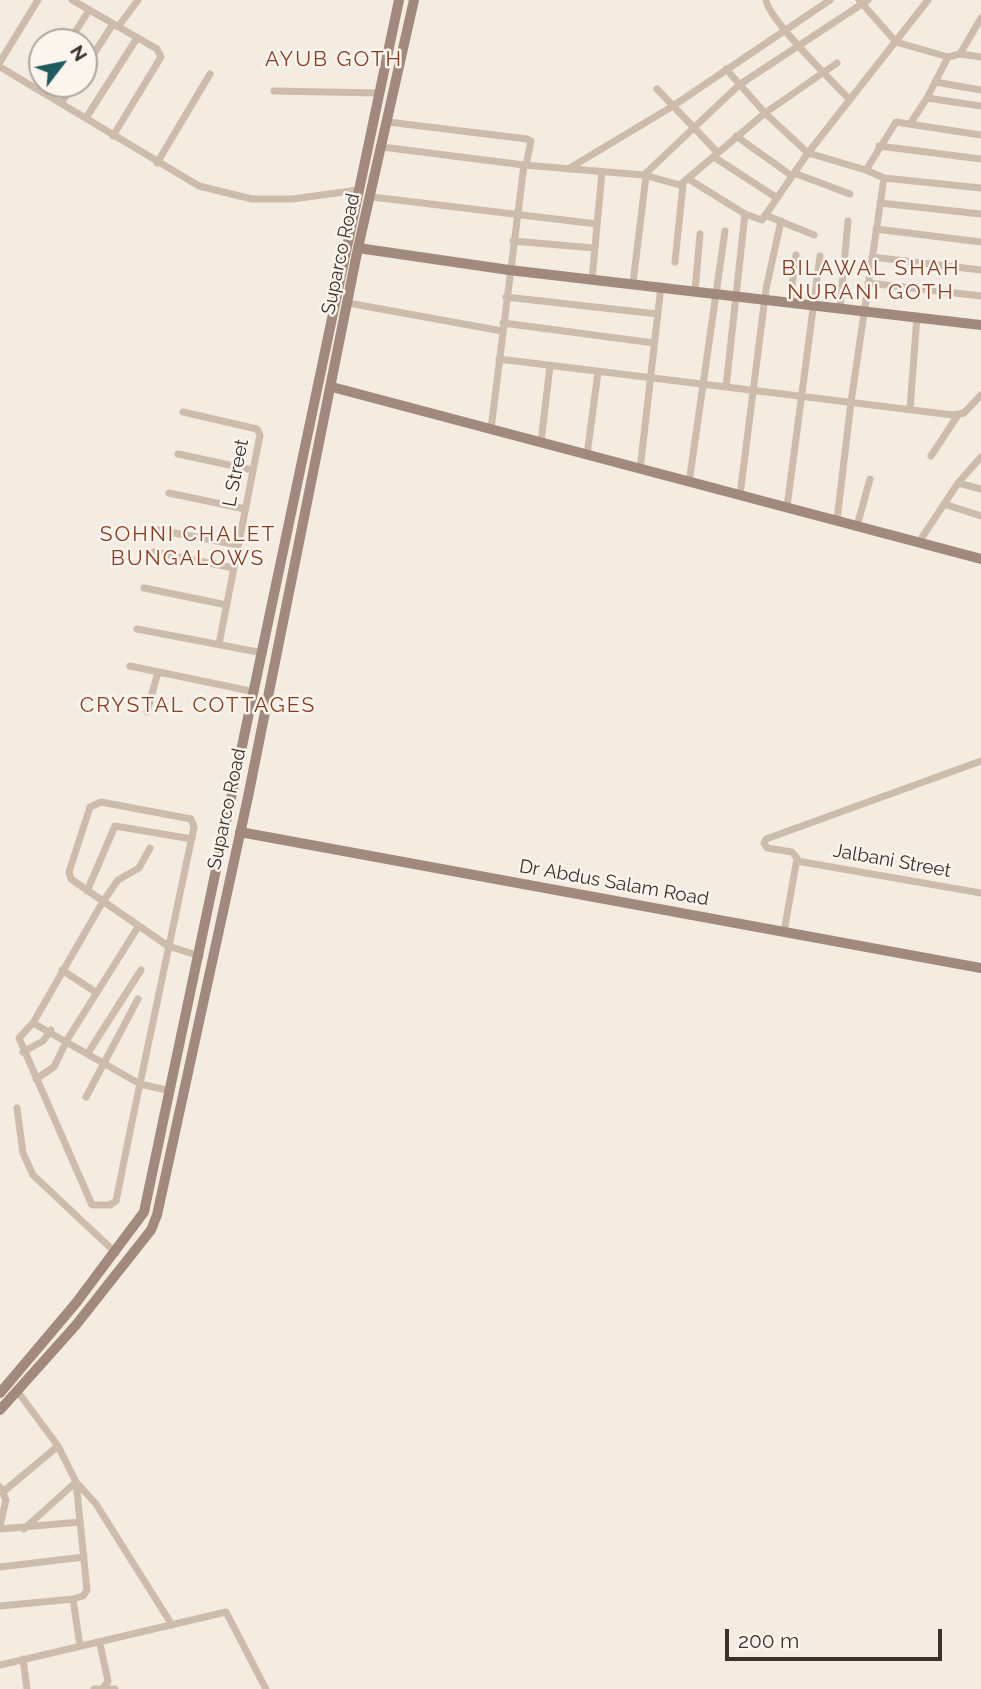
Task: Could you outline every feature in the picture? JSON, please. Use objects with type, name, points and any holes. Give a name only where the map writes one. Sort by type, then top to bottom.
[{"type":"main road","name":"Suparco Road","points":[[1,1392],[116,1253],[144,1212],[399,0]]},
{"type":"main road","name":"Suparco Road","points":[[0,1410],[151,1230],[177,1129],[332,387],[358,248],[372,197],[414,0]]},
{"type":"main road","points":[[375,113],[389,119]]},
{"type":"main road","points":[[358,248],[509,270],[765,297],[981,325]]},
{"type":"main road","points":[[344,262],[355,264]]},
{"type":"main road","points":[[332,387],[981,559]]},
{"type":"main road","points":[[280,573],[293,575]]},
{"type":"main road","name":"Dr Abdus Salam Road","points":[[240,832],[981,968]]},
{"type":"main road","points":[[205,931],[217,933]]},
{"type":"main road","points":[[14,1377],[20,1389]]},
{"type":"main road","points":[[1,1392],[10,1400]]},
{"type":"street","points":[[28,79],[0,64],[38,0]]},
{"type":"street","points":[[72,0],[157,49],[161,61],[113,136]]},
{"type":"street","points":[[98,50],[138,0]]},
{"type":"street","points":[[766,0],[767,5],[799,46],[849,99]]},
{"type":"street","points":[[569,169],[673,106],[830,0]]},
{"type":"street","points":[[383,147],[525,165],[645,175],[669,184],[686,182],[760,221],[849,99],[928,0]]},
{"type":"street","points":[[633,283],[645,175],[692,127],[739,85],[864,1],[896,41],[948,57],[961,54],[981,57]]},
{"type":"street","points":[[78,28],[89,10]]},
{"type":"street","points":[[961,54],[980,22]]},
{"type":"street","points":[[86,118],[137,38]]},
{"type":"street","points":[[911,124],[948,57]]},
{"type":"street","points":[[675,262],[686,182],[765,113],[837,63]]},
{"type":"street","points":[[726,69],[765,113],[808,153],[884,178],[981,188]]},
{"type":"street","points":[[157,163],[210,74]]},
{"type":"street","points":[[935,82],[981,90]]},
{"type":"street","points":[[657,89],[716,155],[777,198]]},
{"type":"street","points":[[274,91],[379,93]]},
{"type":"street","points":[[55,98],[157,163],[199,186],[252,199],[292,199],[359,190]]},
{"type":"street","points":[[61,103],[64,98]]},
{"type":"street","points":[[927,98],[981,106]]},
{"type":"street","points":[[389,119],[531,141],[513,241],[491,429]]},
{"type":"street","points":[[866,170],[895,122],[981,135]]},
{"type":"street","points":[[736,136],[793,174],[850,194]]},
{"type":"street","points":[[879,146],[981,159]]},
{"type":"street","points":[[592,279],[602,172]]},
{"type":"street","points":[[837,520],[863,311],[884,178]]},
{"type":"street","points":[[372,197],[597,224]]},
{"type":"street","points":[[880,203],[981,214]]},
{"type":"street","points":[[726,387],[745,214]]},
{"type":"street","points":[[765,215],[814,235]]},
{"type":"street","points":[[740,495],[765,297],[780,221]]},
{"type":"street","points":[[841,308],[848,221]]},
{"type":"street","points":[[876,229],[981,243]]},
{"type":"street","points":[[689,483],[714,293],[725,231]]},
{"type":"street","points":[[695,291],[700,234]]},
{"type":"street","points":[[513,241],[594,248]]},
{"type":"street","points":[[790,301],[796,255]]},
{"type":"street","points":[[787,507],[804,397],[820,256]]},
{"type":"street","points":[[872,257],[981,270]]},
{"type":"street","points":[[868,283],[981,296]]},
{"type":"street","points":[[640,470],[661,286]]},
{"type":"street","points":[[506,297],[657,314]]},
{"type":"street","points":[[348,303],[502,327],[654,344]]},
{"type":"street","points":[[910,410],[917,316]]},
{"type":"street","points":[[499,359],[958,415]]},
{"type":"street","points":[[541,442],[550,366]]},
{"type":"street","points":[[587,455],[598,372]]},
{"type":"street","points":[[932,456],[958,415],[981,395]]},
{"type":"street","name":"L Street","points":[[183,412],[260,431],[219,644]]},
{"type":"street","points":[[178,454],[253,470]]},
{"type":"street","points":[[919,542],[958,483],[981,457]]},
{"type":"street","points":[[857,526],[870,479]]},
{"type":"street","points":[[958,483],[981,489]]},
{"type":"street","points":[[169,493],[245,509]]},
{"type":"street","points":[[944,504],[981,516]]},
{"type":"street","points":[[159,530],[238,545]]},
{"type":"street","points":[[154,552],[234,568]]},
{"type":"street","points":[[144,588],[227,605]]},
{"type":"street","points":[[137,629],[263,653]]},
{"type":"street","points":[[130,666],[255,692]]},
{"type":"street","points":[[147,712],[158,672]]},
{"type":"street","name":"Jalbani Street","points":[[981,761],[776,833],[764,840],[767,849],[792,852],[797,861],[981,893]]},
{"type":"street","points":[[150,848],[139,868],[118,880],[102,903],[33,1023],[19,1038],[91,1203],[95,1206],[110,1205],[117,1201],[168,946],[194,827],[191,819],[96,803],[87,813],[69,872],[73,881],[102,903],[168,946],[200,956]]},
{"type":"street","points":[[87,891],[115,826],[192,839]]},
{"type":"street","points":[[784,932],[797,861]]},
{"type":"street","points":[[36,1079],[54,1067],[67,1040],[138,927]]},
{"type":"street","points":[[62,970],[97,993]]},
{"type":"street","points":[[88,1053],[141,970]]},
{"type":"street","points":[[86,1097],[138,999]]},
{"type":"street","points":[[33,1023],[51,1030],[140,1084],[171,1091]]},
{"type":"street","points":[[23,1052],[43,1041],[51,1030]]},
{"type":"street","points":[[17,1108],[23,1153],[33,1175],[116,1253]]},
{"type":"street","points":[[20,1389],[58,1446],[76,1482],[96,1504],[172,1625]]},
{"type":"street","points":[[58,1446],[2,1490],[6,1500],[0,1527],[24,1529],[80,1522]]},
{"type":"street","points":[[0,1606],[73,1599],[86,1594],[76,1482]]},
{"type":"street","points":[[24,1529],[76,1482]]},
{"type":"street","points":[[0,1567],[84,1557]]},
{"type":"street","points":[[73,1599],[80,1646]]},
{"type":"street","points":[[0,1665],[80,1646],[100,1644],[226,1612],[266,1689]]},
{"type":"street","points":[[100,1644],[108,1681],[104,1687]]},
{"type":"street","points":[[23,1659],[27,1689]]},
{"type":"street","points":[[94,1689],[115,1689]]},
{"type":"district","name":"AYUB GOTH","points":[[334,60]]},
{"type":"district","name":"BILAWAL SHAH NURANI GOTH","points":[[871,281]]},
{"type":"district","name":"SOHNI CHALET BUNGALOWS","points":[[188,547]]},
{"type":"district","name":"CRYSTAL COTTAGES","points":[[198,706]]}]
